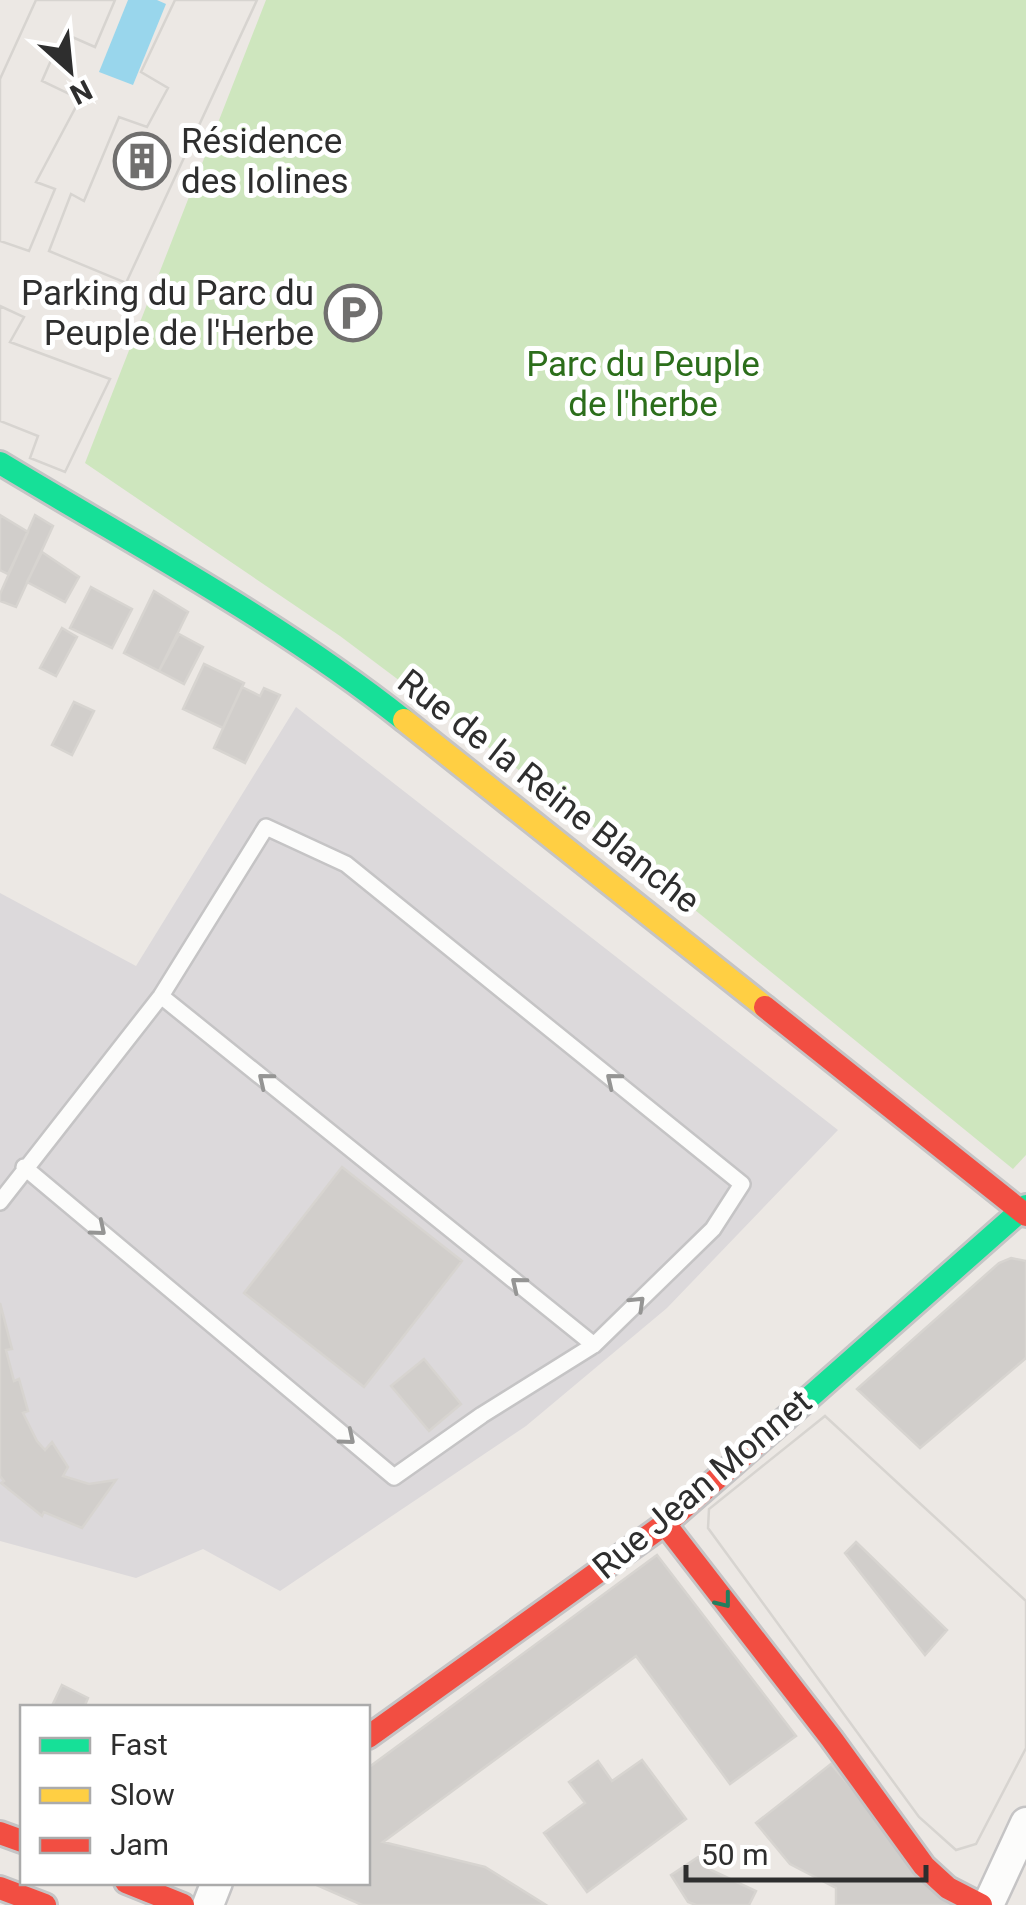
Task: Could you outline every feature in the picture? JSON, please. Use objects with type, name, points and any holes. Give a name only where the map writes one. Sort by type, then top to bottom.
[{"type":"street","name":"Rue de la Reine Blanche","points":[[0,463],[270,627],[374,696],[1024,1211]]},
{"type":"street","name":"Rue Jean Monnet","points":[[370,1736],[664,1524],[1024,1211]]},
{"type":"street","points":[[664,1524],[831,1738],[924,1866],[948,1888],[984,1905],[1026,1823]]},
{"type":"street","points":[[133,1885],[183,1905]]},
{"type":"street","points":[[0,1888],[45,1905]]},
{"type":"lane","points":[[0,1202],[24,1167],[160,996],[266,826],[346,864],[742,1184],[714,1228],[594,1345],[394,1476],[24,1167]]},
{"type":"lane","points":[[160,996],[594,1345]]},
{"type":"shaded area","points":[[296,707],[838,1130],[667,1308],[526,1426],[280,1591],[203,1549],[136,1578],[0,1541],[0,893],[136,966]]},
{"type":"green space","name":"Parc du Peuple de l'herbe","points":[[266,0],[1026,0],[1026,1155],[1013,1169],[576,813],[340,636],[85,463]]},
{"type":"water","points":[[128,0],[157,0],[166,4],[133,85],[99,72]]},
{"type":"building","name":"Résidence des Iolines","points":[[36,0],[115,0],[95,47],[63,33],[42,81],[80,99],[36,182],[55,189],[29,251],[0,241],[0,79]]},
{"type":"building","name":"Résidence des Iolines","points":[[36,0],[115,0],[95,47],[63,33],[42,81],[80,99],[36,182],[55,189],[29,251],[0,241],[0,79]]},
{"type":"building","name":"Résidence des Iolines","points":[[175,0],[257,0],[126,283],[49,251],[71,194],[84,201],[119,117],[147,127],[168,88],[141,72]]},
{"type":"building","name":"Résidence des Iolines","points":[[175,0],[257,0],[126,283],[49,251],[71,194],[84,201],[119,117],[147,127],[168,88],[141,72]]},
{"type":"building","points":[[0,306],[24,317],[10,342],[110,379],[65,472],[30,458],[38,436],[0,421]]},
{"type":"building","points":[[0,306],[24,317],[10,342],[110,379],[65,472],[30,458],[38,436],[0,421]]},
{"type":"building","points":[[0,515],[28,532],[8,574],[0,570]]},
{"type":"building","points":[[35,515],[53,526],[16,607],[0,601],[0,594]]},
{"type":"building","points":[[42,552],[79,577],[65,602],[27,582]]},
{"type":"building","points":[[91,587],[132,609],[112,648],[70,628]]},
{"type":"building","points":[[154,591],[188,612],[159,671],[124,653]]},
{"type":"building","points":[[62,628],[77,637],[56,676],[40,668]]},
{"type":"building","points":[[179,634],[203,647],[184,684],[159,671]]},
{"type":"building","points":[[204,664],[244,683],[223,728],[183,709]]},
{"type":"building","points":[[242,687],[260,696],[264,688],[280,695],[245,763],[214,748]]},
{"type":"building","points":[[74,702],[94,711],[72,755],[52,745]]},
{"type":"building","points":[[342,1167],[462,1261],[364,1387],[244,1293]]},
{"type":"building","points":[[1011,1258],[1026,1261],[1026,1358],[920,1448],[857,1389],[999,1263]]},
{"type":"building","points":[[0,1303],[12,1349],[6,1350],[14,1381],[19,1379],[28,1411],[23,1413],[37,1441],[45,1450],[52,1442],[68,1467],[63,1476],[89,1484],[116,1480],[82,1528],[44,1512],[42,1516],[1,1483],[4,1481],[0,1476]]},
{"type":"building","points":[[424,1359],[461,1404],[429,1431],[391,1386]]},
{"type":"building","points":[[825,1416],[1026,1601],[1026,1748],[976,1844],[956,1850],[919,1817],[708,1528],[709,1509]],"holes":[[[856,1542],[947,1630],[925,1655],[845,1553]]]},
{"type":"building","points":[[825,1416],[1026,1601],[1026,1748],[976,1844],[956,1850],[919,1817],[708,1528],[709,1509]]},
{"type":"building","points":[[657,1555],[796,1736],[730,1784],[636,1656],[383,1842],[485,1867],[546,1905],[362,1905],[317,1885],[370,1885],[370,1767]]},
{"type":"building","points":[[62,1685],[88,1698],[85,1705],[52,1705]]},
{"type":"building","points":[[642,1760],[686,1819],[587,1892],[544,1833],[585,1803],[569,1782],[598,1761],[612,1781]]},
{"type":"building","points":[[831,1764],[951,1905],[836,1905],[836,1888],[790,1864],[756,1823]]},
{"type":"building","points":[[698,1857],[711,1870],[756,1891],[749,1905],[688,1902],[671,1875]]},
{"type":"traffic: fast","points":[[0,463],[258,617],[404,720]]},
{"type":"traffic: fast","points":[[785,1419],[1026,1206]]},
{"type":"traffic: slow","points":[[404,720],[765,1007]]},
{"type":"traffic: jam","points":[[765,1007],[1026,1215]]},
{"type":"traffic: jam","points":[[370,1736],[665,1524],[785,1419]]},
{"type":"traffic: jam","points":[[665,1524],[831,1738],[924,1866],[948,1888],[981,1905]]},
{"type":"traffic: jam","points":[[0,1833],[20,1840]]},
{"type":"traffic: jam","points":[[133,1885],[183,1905]]},
{"type":"traffic: jam","points":[[0,1888],[45,1905]]},
{"type":"place","name":"Résidence des Iolines","points":[[142,161]]},
{"type":"place","name":"Parking du Parc du Peuple de l'Herbe","points":[[353,313]]}]
